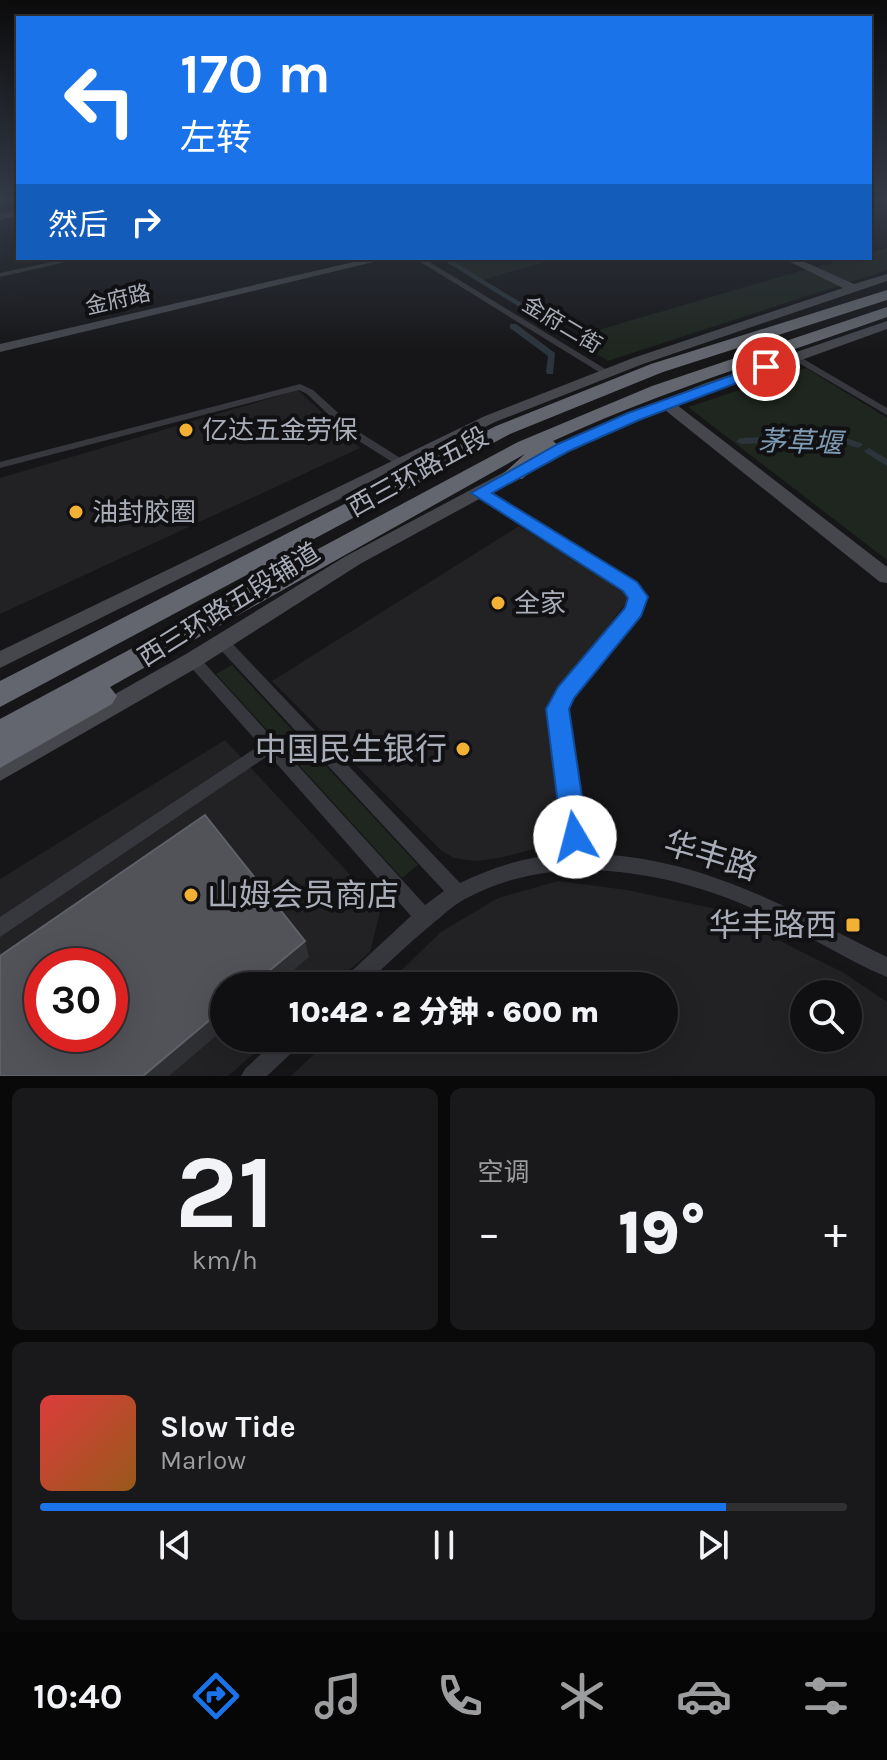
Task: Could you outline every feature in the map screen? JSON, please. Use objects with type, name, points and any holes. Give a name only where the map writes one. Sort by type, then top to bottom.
[{"type":"highway","points":[[820,316],[846,300],[887,284]]},
{"type":"highway","name":"西三环路五段","points":[[0,695],[503,430],[657,368],[887,295]]},
{"type":"highway","name":"西三环路五段","points":[[0,734],[583,418],[676,382],[884,317]]},
{"type":"highway","points":[[503,430],[568,386]]},
{"type":"highway","points":[[514,474],[583,418]]},
{"type":"highway","points":[[0,676],[153,599],[295,540]]},
{"type":"highway","points":[[0,755],[192,652],[315,561]]},
{"type":"main road","name":"金府路","points":[[0,345],[357,260]]},
{"type":"main road","name":"金府路","points":[[0,345],[376,260]]},
{"type":"main road","points":[[791,260],[853,288]]},
{"type":"main road","name":"西三环路五段辅道","points":[[0,660],[490,419],[568,386],[887,277]]},
{"type":"main road","name":"西三环路五段辅道","points":[[0,771],[192,652],[222,642],[353,560],[563,447],[667,404],[795,357],[884,317]]},
{"type":"main road","points":[[667,404],[887,577]]},
{"type":"street","points":[[0,275],[71,260]]},
{"type":"street","name":"金府二街","points":[[421,260],[611,371]]},
{"type":"street","name":"金府二街","points":[[429,260],[611,371]]},
{"type":"street","points":[[795,357],[887,412]]},
{"type":"street","points":[[0,465],[300,387],[310,392],[355,434],[401,463]]},
{"type":"street","points":[[480,493],[630,587],[638,597],[634,611],[565,693],[557,709],[579,863]]},
{"type":"street","points":[[222,642],[458,893]]},
{"type":"street","points":[[192,652],[270,746],[425,918]]},
{"type":"street","points":[[0,928],[270,746]]},
{"type":"street","name":"华丰路","points":[[365,972],[425,918],[458,893],[511,873],[549,863],[604,863],[681,874],[752,899],[887,967]]},
{"type":"street","points":[[252,1076],[278,1052]]},
{"type":"shaded area","points":[[887,250],[887,270],[608,361],[571,338],[793,273],[843,260],[872,260],[872,252]]},
{"type":"shaded area","points":[[447,260],[544,262],[483,280]]},
{"type":"shaded area","points":[[806,368],[887,418],[887,560],[688,407]]},
{"type":"shaded area","points":[[298,390],[360,448],[0,614],[0,478]]},
{"type":"shaded area","points":[[519,526],[628,593],[630,602],[621,609],[551,702],[562,830],[557,843],[499,858],[476,861],[454,858],[442,851],[272,681]]},
{"type":"shaded area","points":[[232,665],[418,865],[402,878],[216,674]]},
{"type":"shaded area","points":[[225,740],[381,908],[370,952],[347,972],[210,972],[210,1052],[256,1052],[228,1076],[0,1076],[0,879]]},
{"type":"shaded area","points":[[558,881],[627,890],[716,909],[854,980],[790,980],[790,1052],[862,1052],[862,985],[887,1002],[887,1076],[291,1076],[316,1052],[678,1052],[678,972],[400,972],[441,932],[498,898]]},
{"type":"building","name":"山姆会员商店","points":[[205,815],[305,941],[268,972],[210,972],[210,1020],[143,1076],[0,1076],[0,956]]},
{"type":"waterway","name":"茅草堰","points":[[447,260],[534,313],[531,315]]},
{"type":"waterway","name":"茅草堰","points":[[513,326],[552,355],[550,372]]},
{"type":"waterway","name":"茅草堰","points":[[741,441],[833,437],[858,445]]},
{"type":"waterway","name":"茅草堰","points":[[869,451],[887,463]]},
{"type":"place","name":"亿达五金劳保","points":[[186,430]]},
{"type":"place","name":"油封胶圈","points":[[76,512]]},
{"type":"place","name":"全家","points":[[498,603]]},
{"type":"place","name":"中国民生银行","points":[[463,749]]},
{"type":"place","name":"山姆会员商店","points":[[191,895]]},
{"type":"place","name":"华丰路西","points":[[853,925]]},
{"type":"route","points":[[575,837],[557,709],[565,693],[634,611],[639,603],[637,593],[480,493],[563,447],[633,416],[766,367]]}]
